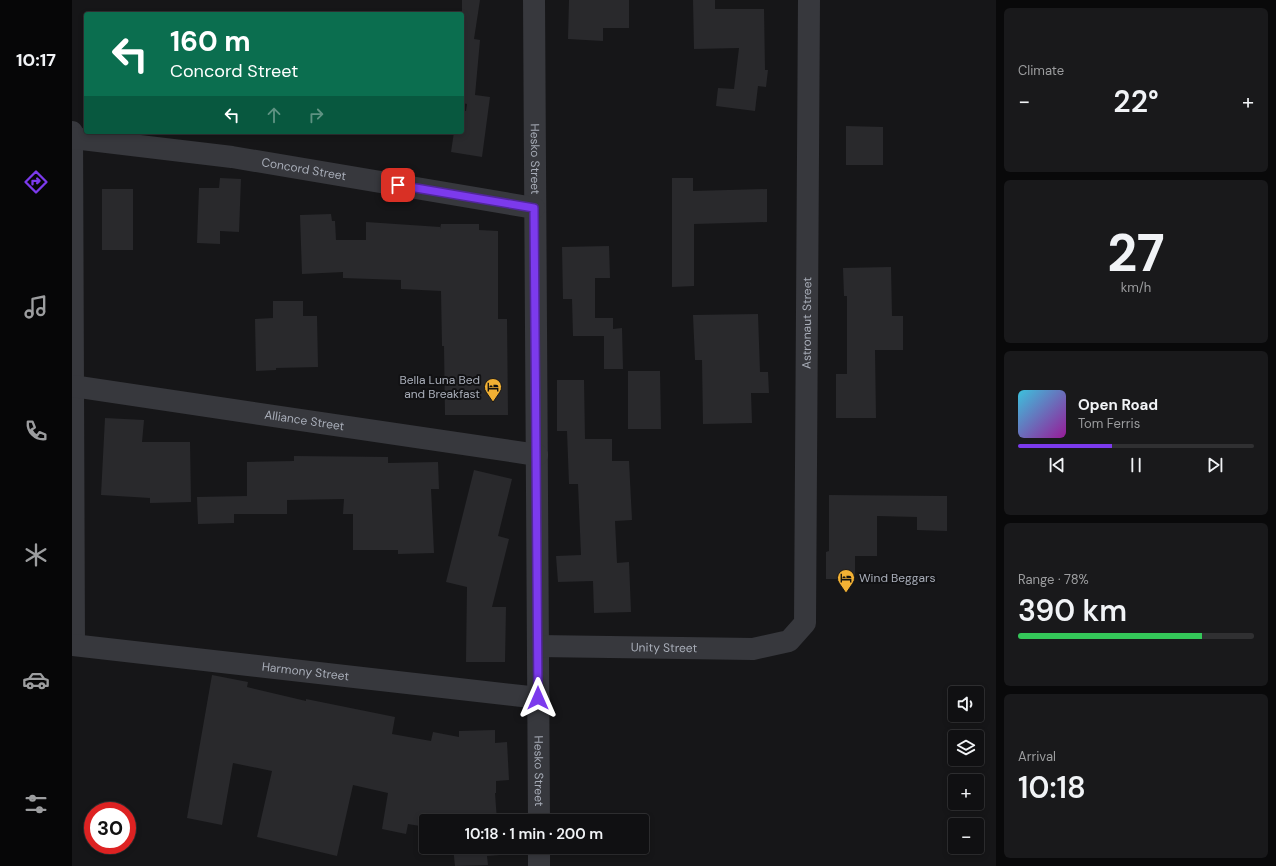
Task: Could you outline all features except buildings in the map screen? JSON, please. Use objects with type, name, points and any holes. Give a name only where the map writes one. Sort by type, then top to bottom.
[{"type":"street","name":"Hesko Street","points":[[534,0],[534,208],[539,814]]},
{"type":"street","name":"Astronaut Street","points":[[790,641],[805,623],[809,0]]},
{"type":"street","points":[[72,132],[73,645]]},
{"type":"street","name":"Concord Street","points":[[72,138],[232,157],[534,208]]},
{"type":"street","name":"Alliance Street","points":[[72,386],[537,455]]},
{"type":"street","name":"Unity Street","points":[[538,646],[753,649],[790,641]]},
{"type":"street","name":"Harmony Street","points":[[73,645],[538,698]]},
{"type":"street","points":[[539,854],[539,866]]},
{"type":"place","name":"Bella Luna Bed and Breakfast","points":[[493,402]]},
{"type":"place","name":"Wind Beggars","points":[[846,593]]},
{"type":"route","points":[[398,185],[534,208],[538,698]]}]
